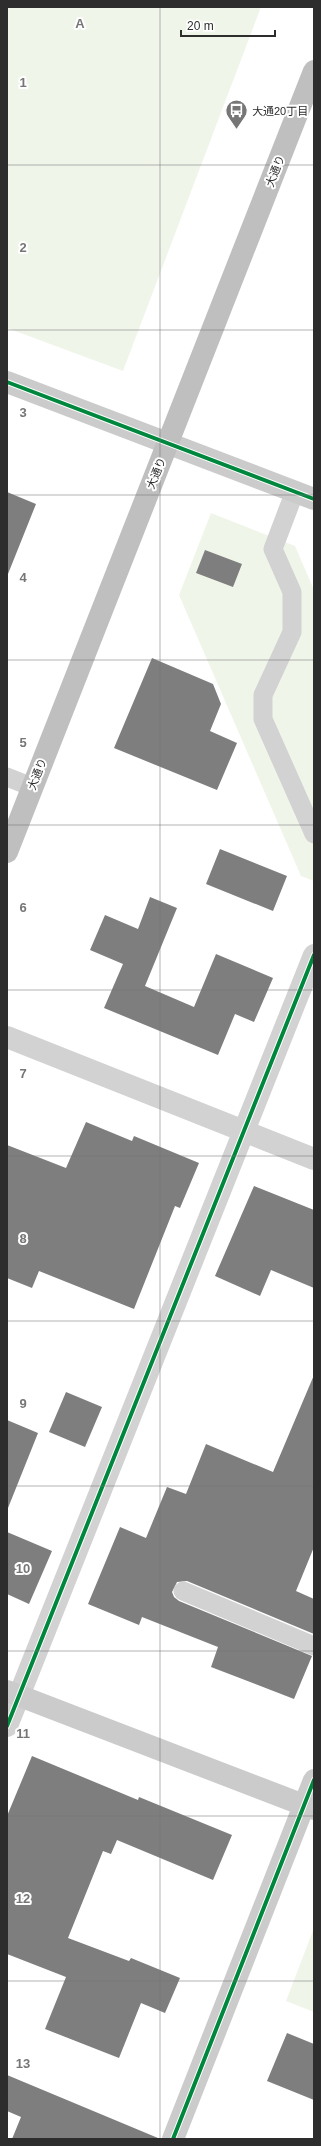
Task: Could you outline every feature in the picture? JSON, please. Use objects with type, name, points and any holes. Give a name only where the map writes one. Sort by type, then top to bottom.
[{"type":"highway","name":"大通り","points":[[7,852],[314,71]]},
{"type":"street","points":[[7,382],[304,495]]},
{"type":"street","points":[[7,1726],[13,1693],[314,955]]},
{"type":"street","points":[[7,1036],[314,1159]]},
{"type":"street","points":[[13,1693],[309,1807]]},
{"type":"street","points":[[173,2139],[309,1807],[314,1780]]},
{"type":"lane","points":[[304,495],[273,549],[292,592],[292,632],[263,696],[263,719],[314,834]]},
{"type":"lane","points":[[7,777],[32,787]]},
{"type":"lane","points":[[183,1591],[314,1646]]},
{"type":"shaded area","points":[[7,7],[261,7],[123,371],[7,328]]},
{"type":"shaded area","points":[[211,513],[295,546],[314,590],[314,881],[301,876],[179,595]]},
{"type":"shaded area","points":[[314,1928],[314,2012],[286,2001]]},
{"type":"building","points":[[7,492],[36,504],[8,574],[7,574]]},
{"type":"building","points":[[205,550],[242,564],[233,587],[196,573]]},
{"type":"building","points":[[152,658],[213,684],[221,704],[210,731],[237,743],[217,790],[114,748]]},
{"type":"building","points":[[220,849],[287,876],[273,911],[206,884]]},
{"type":"building","points":[[150,897],[177,908],[145,986],[194,1007],[216,954],[273,978],[254,1022],[235,1014],[218,1055],[104,1008],[123,964],[90,950],[105,915],[138,929]]},
{"type":"building","points":[[86,1122],[132,1141],[134,1136],[199,1163],[180,1208],[175,1206],[134,1309],[39,1271],[32,1288],[7,1278],[7,1145],[66,1168]]},
{"type":"building","points":[[254,1186],[314,1210],[314,1288],[271,1270],[260,1296],[215,1276]]},
{"type":"building","points":[[314,1375],[314,1547],[296,1591],[314,1599],[314,1634],[187,1581],[177,1582],[172,1592],[174,1597],[179,1601],[312,1656],[294,1699],[211,1667],[218,1647],[142,1617],[139,1625],[88,1604],[120,1527],[146,1538],[167,1487],[186,1494],[206,1444],[273,1472]]},
{"type":"building","points":[[66,1392],[102,1407],[85,1447],[49,1432]]},
{"type":"building","points":[[7,1420],[38,1433],[8,1508],[7,1507]]},
{"type":"building","points":[[7,1532],[52,1551],[29,1604],[7,1594]]},
{"type":"building","points":[[32,1756],[138,1800],[139,1797],[232,1835],[213,1880],[117,1840],[111,1854],[103,1851],[68,1938],[129,1961],[131,1958],[180,1978],[165,2013],[141,2003],[119,2058],[45,2029],[66,1977],[7,1954],[7,1816]]},
{"type":"building","points":[[287,2033],[314,2044],[314,2100],[267,2081]]},
{"type":"building","points":[[7,2075],[158,2139],[12,2139],[21,2117],[7,2111]]},
{"type":"cycle path","points":[[7,382],[314,499]]},
{"type":"cycle path","points":[[7,1726],[314,955]]},
{"type":"cycle path","points":[[173,2139],[314,1780]]},
{"type":"place","name":"大通20丁目","points":[[237,130]]}]
